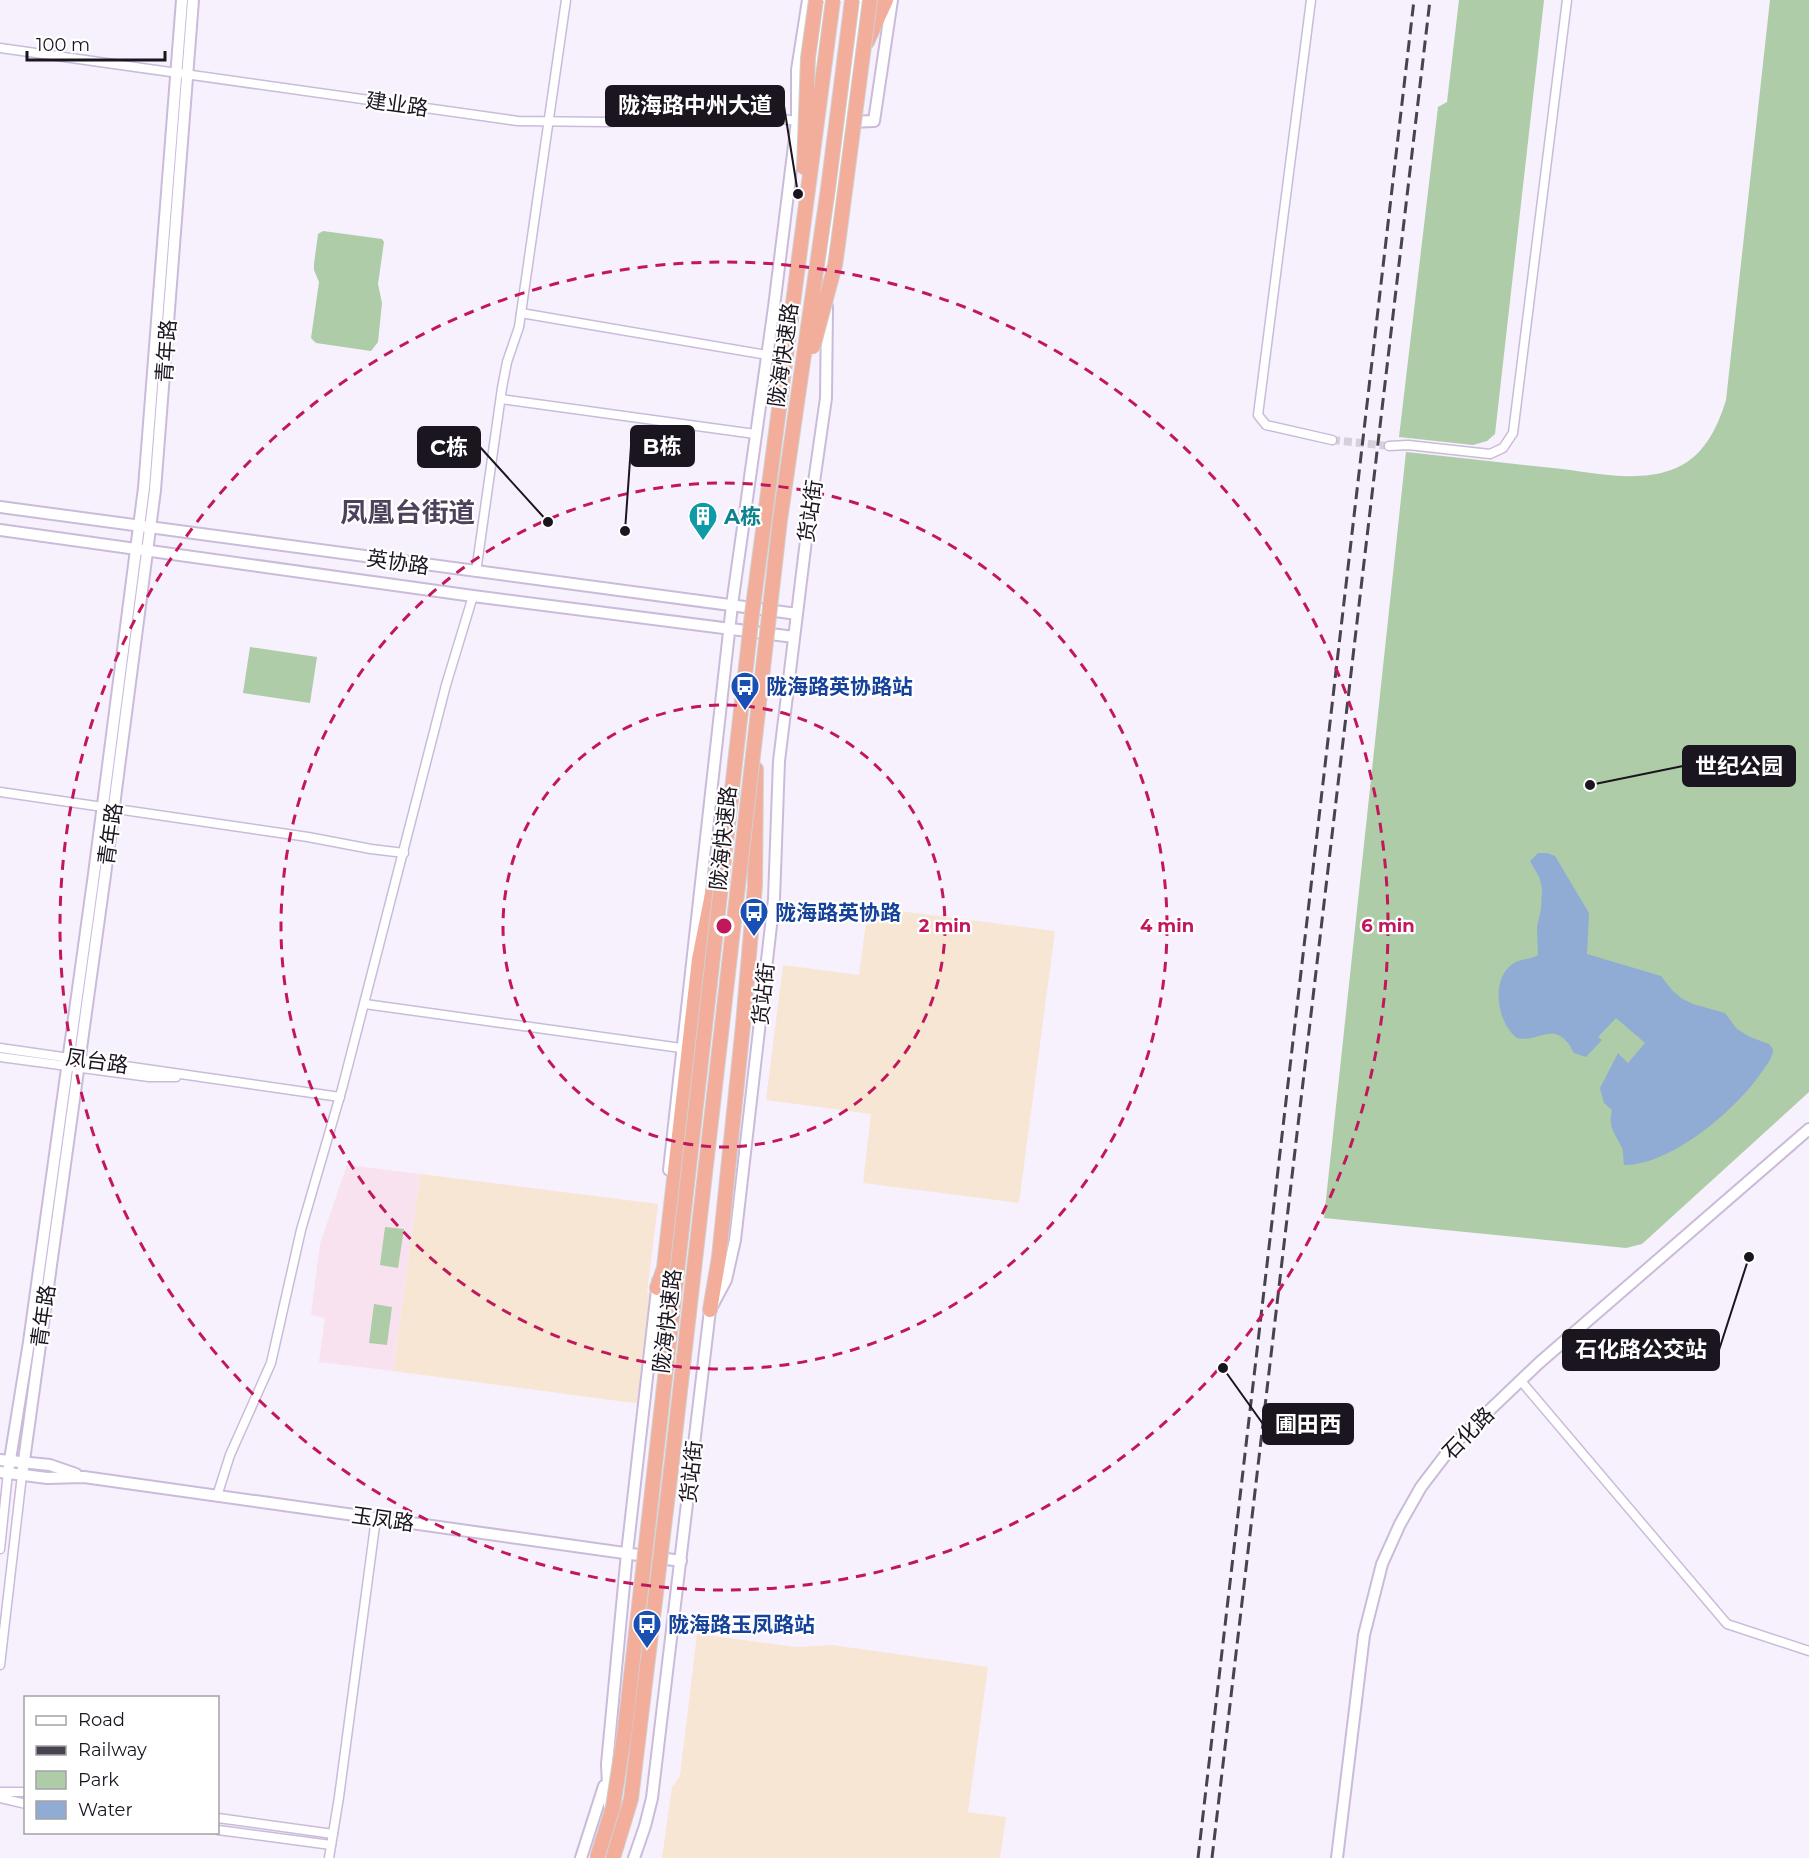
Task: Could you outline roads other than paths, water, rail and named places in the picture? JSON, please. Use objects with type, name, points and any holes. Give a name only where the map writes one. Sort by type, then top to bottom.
[{"type":"highway","points":[[803,229],[808,68],[816,0]]},
{"type":"highway","name":"陇海快速路","points":[[597,1858],[613,1807],[625,1729],[752,614],[833,0]]},
{"type":"highway","name":"陇海快速路","points":[[613,1858],[628,1814],[632,1788],[780,520],[852,0]]},
{"type":"highway","points":[[797,404],[835,265],[870,0]]},
{"type":"highway","points":[[861,58],[886,0]]},
{"type":"highway","points":[[710,1310],[719,1257],[755,885],[757,722]]},
{"type":"highway","points":[[657,1288],[666,1253],[699,959],[730,802]]},
{"type":"street","name":"青年路","points":[[0,1665],[73,1062],[145,527],[157,471],[182,74],[182,0]]},
{"type":"street","name":"青年路","points":[[182,74],[193,0]]},
{"type":"street","points":[[476,572],[507,362],[519,327],[566,0]]},
{"type":"street","points":[[581,1858],[604,1788],[607,1764],[681,1048],[732,605],[797,121],[797,70],[808,0]]},
{"type":"street","points":[[797,121],[815,59],[823,0]]},
{"type":"street","name":"货站街","points":[[634,1858],[652,1798],[710,1310],[726,1280],[735,1240],[774,899],[779,761],[826,398],[828,244],[862,0]]},
{"type":"street","points":[[845,122],[874,121],[892,0]]},
{"type":"street","points":[[1311,0],[1258,415],[1266,426],[1332,440]]},
{"type":"street","points":[[1389,446],[1407,445],[1490,454],[1503,448],[1513,433],[1567,0]]},
{"type":"street","name":"建业路","points":[[0,48],[518,121],[607,122],[750,115],[797,121]]},
{"type":"street","points":[[521,313],[767,356]]},
{"type":"street","points":[[501,399],[755,434]]},
{"type":"street","name":"英协路","points":[[0,507],[797,614]]},
{"type":"street","name":"英协路","points":[[0,530],[473,596],[794,637]]},
{"type":"street","points":[[217,1496],[230,1455],[271,1363],[302,1230],[365,1004],[446,685],[473,596]]},
{"type":"street","points":[[0,792],[404,853]]},
{"type":"street","points":[[365,1004],[681,1048]]},
{"type":"street","name":"凤台路","points":[[0,1048],[149,1077],[195,1076],[340,1097]]},
{"type":"street","name":"凤台路","points":[[0,1057],[73,1062]]},
{"type":"street","name":"青年路","points":[[0,1548],[5,1460],[73,1062]]},
{"type":"street","name":"石化路","points":[[1337,1858],[1364,1635],[1382,1564],[1400,1524],[1421,1487],[1454,1445],[1521,1381],[1809,1129]]},
{"type":"street","points":[[1521,1381],[1727,1624],[1809,1651]]},
{"type":"street","name":"玉凤路","points":[[5,1460],[50,1465],[84,1477]]},
{"type":"street","name":"玉凤路","points":[[4,1472],[47,1478],[84,1477],[681,1561]]},
{"type":"street","points":[[329,1858],[376,1518]]},
{"type":"street","points":[[607,1764],[613,1858]]},
{"type":"street","points":[[0,1792],[24,1792]]},
{"type":"street","points":[[0,1798],[24,1804]]},
{"type":"street","points":[[219,1818],[333,1834]]},
{"type":"street","points":[[219,1830],[331,1845]]},
{"type":"water","points":[[1538,853],[1555,856],[1589,913],[1587,954],[1661,976],[1681,998],[1693,1004],[1725,1013],[1737,1029],[1769,1044],[1773,1049],[1767,1065],[1736,1103],[1700,1133],[1661,1156],[1642,1163],[1624,1165],[1622,1148],[1611,1125],[1612,1110],[1604,1103],[1600,1088],[1618,1053],[1628,1063],[1645,1043],[1616,1018],[1598,1037],[1602,1040],[1586,1057],[1574,1053],[1569,1044],[1555,1034],[1517,1038],[1510,1032],[1501,1014],[1499,993],[1503,974],[1516,962],[1538,955],[1537,927],[1542,888],[1530,861]]},
{"type":"tunnel","points":[[1332,440],[1389,446]]},
{"type":"railway","points":[[1198,1858],[1414,0]]},
{"type":"railway","points":[[1212,1858],[1430,0]]},
{"type":"place","name":"陇海路中州大道","points":[[798,194]]},
{"type":"place","name":"C栋","points":[[548,522]]},
{"type":"place","name":"B栋","points":[[625,531]]},
{"type":"place","name":"A栋","points":[[703,542]]},
{"type":"place","name":"陇海路英协路站","points":[[745,712]]},
{"type":"place","name":"世纪公园","points":[[1590,785]]},
{"type":"place","name":"陇海路英协路","points":[[754,938]]},
{"type":"place","name":"石化路公交站","points":[[1749,1257]]},
{"type":"place","name":"圃田西","points":[[1223,1368]]},
{"type":"place","name":"陇海路玉凤路站","points":[[647,1650]]},
{"type":"district","name":"凤凰台街道","points":[[408,512]]}]
